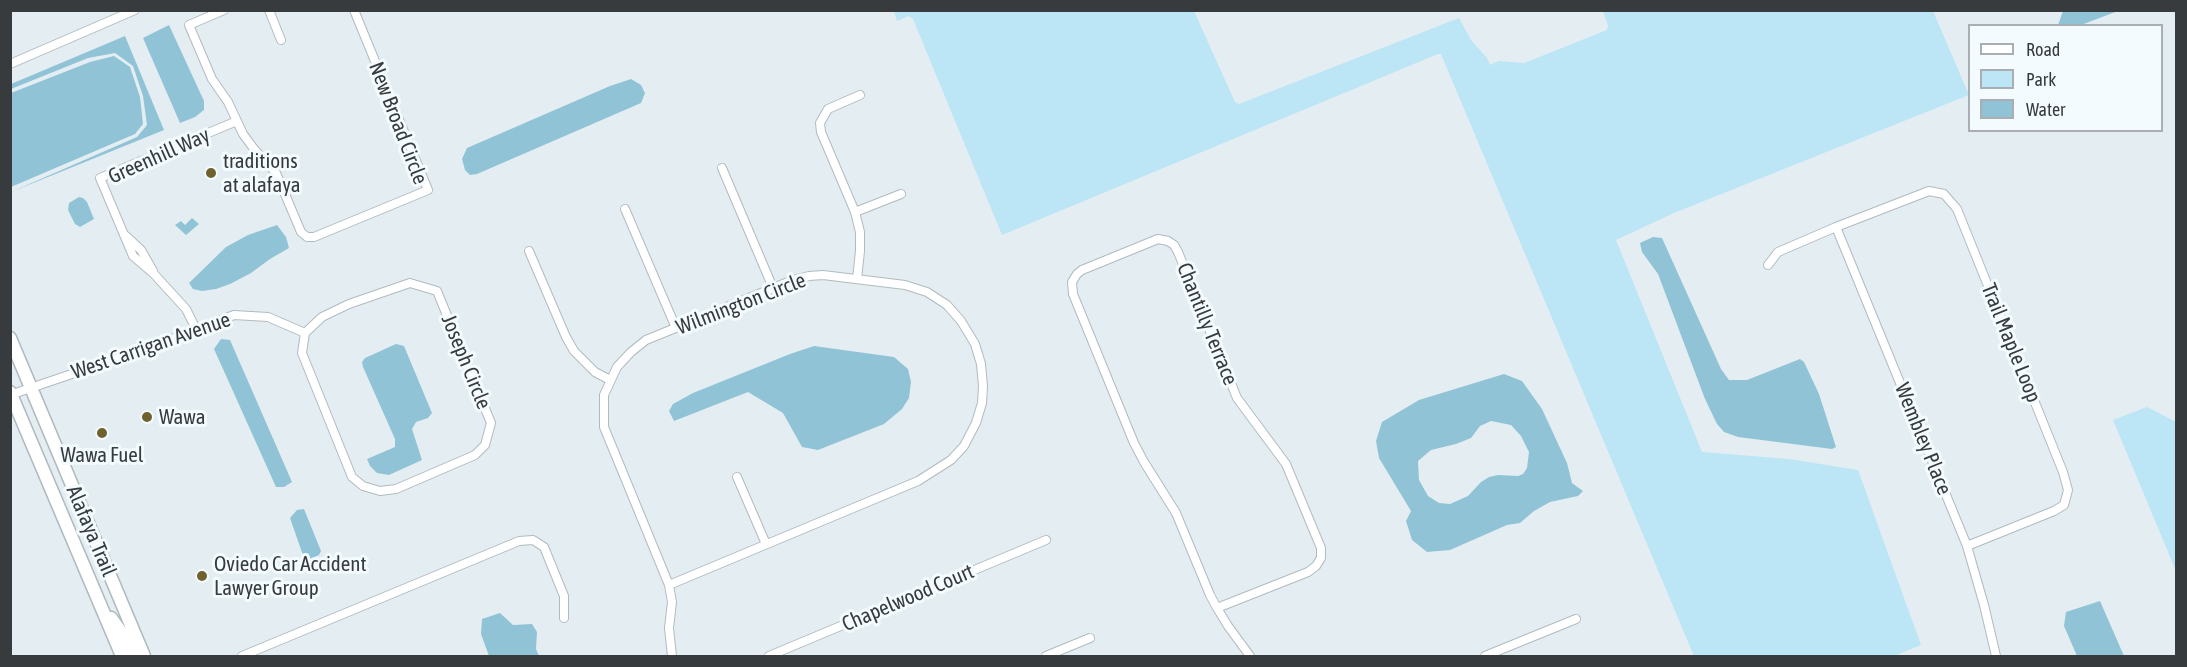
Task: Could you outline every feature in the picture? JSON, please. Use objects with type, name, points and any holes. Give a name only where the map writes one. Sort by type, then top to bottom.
[{"type":"main road","name":"Alafaya Trail","points":[[10,338],[144,657]]},
{"type":"main road","name":"Alafaya Trail","points":[[11,394],[122,657]]},
{"type":"main road","points":[[98,600],[126,639],[133,657]]},
{"type":"street","points":[[10,64],[135,10]]},
{"type":"street","name":"New Broad Circle","points":[[224,10],[189,25],[212,79],[254,149],[276,173],[301,232],[307,237],[314,237],[428,190],[354,10]]},
{"type":"street","points":[[268,10],[281,40]]},
{"type":"street","points":[[857,279],[860,241],[855,212],[821,132],[820,123],[828,109],[860,95]]},
{"type":"street","name":"Greenhill Way","points":[[196,328],[186,309],[154,274],[133,256],[100,178],[237,121]]},
{"type":"street","points":[[722,168],[773,288]]},
{"type":"street","name":"Trail Maple Loop","points":[[1836,227],[1929,191],[1944,194],[1957,209],[1975,252],[2062,472],[2067,497],[2064,505],[2054,511],[1966,546]]},
{"type":"street","points":[[855,212],[901,194]]},
{"type":"street","points":[[626,209],[676,328]]},
{"type":"street","points":[[1768,265],[1778,252],[1836,227]]},
{"type":"street","name":"Wembley Place","points":[[1836,227],[1966,546],[1984,605],[1996,657]]},
{"type":"street","name":"Chantilly Terrace","points":[[1217,608],[1308,572],[1321,558],[1321,548],[1286,464],[1238,398],[1178,252],[1168,241],[1158,239],[1082,270],[1072,282],[1073,294],[1134,443],[1176,513],[1217,608],[1250,657]]},
{"type":"street","points":[[529,250],[574,351],[595,372],[610,380]]},
{"type":"street","name":"Wilmington Circle","points":[[669,585],[918,481],[951,460],[964,446],[976,423],[982,403],[981,364],[975,344],[961,321],[947,305],[927,292],[905,285],[809,276],[773,288],[646,340],[617,367],[604,395],[604,427],[669,585],[672,602],[669,628],[672,657]]},
{"type":"street","name":"Joseph Circle","points":[[410,283],[437,291],[491,423],[485,445],[475,455],[461,462],[396,489],[380,491],[363,486],[352,477],[302,353],[305,333],[322,317],[397,286],[410,283]]},
{"type":"street","name":"West Carrigan Avenue","points":[[11,394],[154,346],[234,315],[268,317],[305,333]]},
{"type":"street","points":[[738,477],[766,544]]},
{"type":"street","points":[[242,657],[519,541],[533,540],[544,547],[564,596],[564,618]]},
{"type":"street","name":"Chapelwood Court","points":[[770,657],[1047,540]]},
{"type":"street","points":[[1485,657],[1576,619]]},
{"type":"street","points":[[1046,657],[1090,638]]},
{"type":"green space","points":[[894,11],[1194,11],[1235,102],[1239,104],[1459,18],[1471,40],[1487,58],[1490,65],[1499,61],[1524,63],[1607,30],[1608,25],[1603,11],[1933,11],[1968,95],[1674,213],[1616,240],[1702,452],[1789,459],[1858,470],[1921,645],[1894,656],[1694,656],[1441,54],[1002,235],[913,19],[909,16],[897,21]]},
{"type":"green space","points":[[2147,407],[2176,422],[2176,571],[2113,420]]},
{"type":"water","points":[[2063,10],[2118,11],[2084,24],[2058,24]]},
{"type":"water","points":[[169,25],[204,101],[204,110],[195,117],[180,123],[143,38]]},
{"type":"water","points":[[125,36],[164,130],[11,192],[137,137],[147,125],[143,96],[133,66],[115,53],[88,58],[11,89],[11,84]]},
{"type":"water","points":[[114,56],[130,67],[140,97],[143,124],[135,134],[11,187],[11,93],[90,62]]},
{"type":"water","points":[[631,79],[641,85],[645,93],[641,103],[477,174],[470,175],[465,170],[462,159],[467,148]]},
{"type":"water","points":[[79,197],[87,202],[94,219],[80,227],[75,224],[68,210],[69,203]]},
{"type":"water","points":[[192,218],[199,224],[186,235],[175,225],[181,221],[185,225]]},
{"type":"water","points":[[277,225],[286,237],[289,248],[230,284],[202,291],[193,289],[189,283],[226,247],[248,235]]},
{"type":"water","points":[[1653,237],[1662,238],[1721,369],[1729,380],[1747,380],[1800,359],[1804,362],[1819,394],[1836,447],[1832,449],[1738,437],[1724,432],[1717,424],[1705,399],[1658,274],[1642,252],[1640,243]]},
{"type":"water","points":[[221,339],[230,340],[292,482],[284,487],[276,487],[214,349]]},
{"type":"water","points":[[396,344],[404,346],[432,413],[428,418],[416,422],[412,429],[422,460],[389,475],[377,473],[367,459],[395,447],[395,439],[362,362],[365,358]]},
{"type":"water","points":[[814,346],[894,357],[908,369],[911,382],[909,398],[902,409],[884,424],[818,450],[802,447],[783,413],[748,392],[674,421],[669,411],[673,404],[693,393]]},
{"type":"water","points":[[1504,374],[1522,381],[1542,409],[1567,463],[1572,483],[1583,491],[1578,496],[1550,502],[1534,511],[1520,523],[1507,525],[1450,550],[1427,552],[1412,540],[1406,521],[1411,511],[1379,458],[1376,441],[1382,422],[1419,400]],"holes":[[[1491,421],[1511,425],[1521,436],[1529,452],[1527,468],[1523,474],[1489,477],[1468,496],[1450,504],[1439,503],[1428,496],[1419,480],[1418,461],[1431,450],[1471,438],[1480,426]]]},
{"type":"water","points":[[304,509],[321,551],[319,555],[305,561],[290,518],[297,510]]},
{"type":"water","points":[[2100,601],[2124,656],[2077,656],[2064,626],[2066,612]]},
{"type":"water","points":[[500,613],[513,625],[532,624],[537,632],[536,649],[539,656],[489,656],[481,634],[482,619]]},
{"type":"place","name":"traditions at alafaya","points":[[211,173]]},
{"type":"place","name":"Wawa","points":[[147,417]]},
{"type":"place","name":"Wawa Fuel","points":[[102,433]]},
{"type":"place","name":"Oviedo Car Accident Lawyer Group","points":[[202,576]]}]
